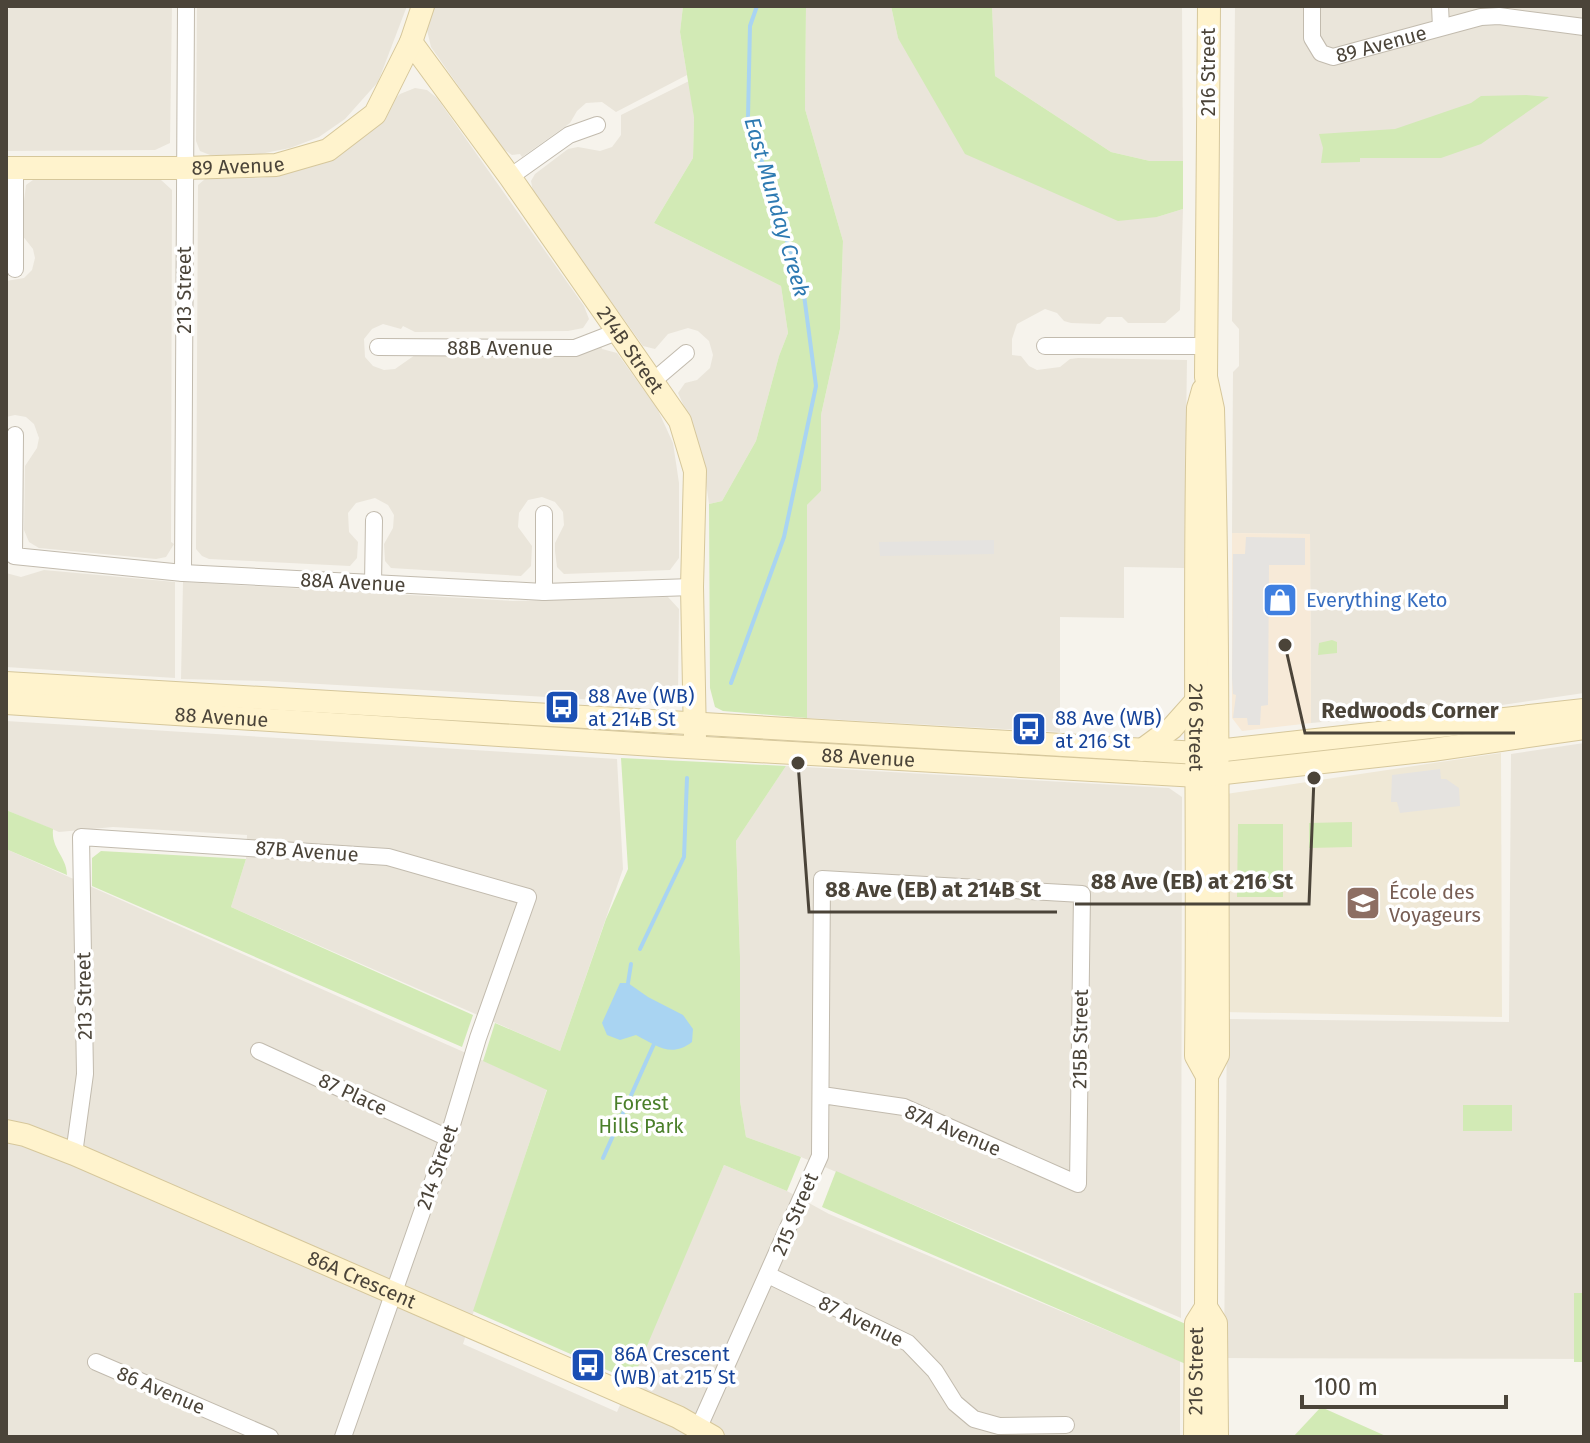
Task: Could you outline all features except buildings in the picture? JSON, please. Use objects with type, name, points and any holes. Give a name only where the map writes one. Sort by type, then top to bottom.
[{"type":"main road","points":[[411,42],[423,6]]},
{"type":"main road","name":"216 Street","points":[[1195,1437],[1196,1323],[1206,1307],[1207,1076],[1196,1056],[1218,603],[1213,409],[1206,377],[1209,6]]},
{"type":"main road","name":"89 Avenue","points":[[11,168],[276,165],[328,150],[375,114],[411,42]]},
{"type":"main road","name":"214B Street","points":[[411,42],[510,177],[680,421],[695,471],[692,587],[695,748]]},
{"type":"main road","name":"216 Street","points":[[1206,377],[1198,408],[1196,537],[1197,700],[1208,764]]},
{"type":"main road","name":"88 Avenue","points":[[6,683],[1142,750],[1208,764],[1584,710]]},
{"type":"main road","points":[[1142,750],[1172,728],[1197,700]]},
{"type":"main road","name":"88 Avenue","points":[[6,703],[695,748],[1208,764],[1432,750],[1584,728]]},
{"type":"main road","name":"86A Crescent","points":[[6,1131],[74,1154],[392,1293],[702,1434]]},
{"type":"main road","name":"216 Street","points":[[1206,1307],[1216,1323],[1217,1437]]},
{"type":"street","name":"213 Street","points":[[183,573],[186,6]]},
{"type":"street","name":"89 Avenue","points":[[1312,6],[1312,38],[1321,53],[1333,57],[1441,27],[1480,12],[1584,27]]},
{"type":"street","name":"89 Avenue","points":[[1440,6],[1441,27]]},
{"type":"street","points":[[510,177],[569,135],[597,125]]},
{"type":"street","points":[[11,168],[15,269]]},
{"type":"street","name":"88B Avenue","points":[[378,347],[575,348],[619,331]]},
{"type":"street","points":[[1045,346],[1206,346]]},
{"type":"street","points":[[653,381],[686,353]]},
{"type":"street","name":"88A Avenue","points":[[15,435],[14,556],[183,573],[544,592],[692,587]]},
{"type":"street","points":[[544,514],[544,592]]},
{"type":"street","points":[[373,584],[374,520]]},
{"type":"street","name":"213 Street","points":[[74,1154],[85,1074],[81,837]]},
{"type":"street","name":"87B Avenue","points":[[81,837],[388,857],[528,897]]},
{"type":"street","name":"215B Street","points":[[822,879],[1082,894],[1078,1184]]},
{"type":"street","name":"215 Street","points":[[702,1434],[820,1156],[822,879]]},
{"type":"street","name":"214 Street","points":[[343,1437],[448,1138],[478,1038],[528,897]]},
{"type":"street","name":"87 Place","points":[[259,1051],[448,1138]]},
{"type":"street","name":"87A Avenue","points":[[822,1095],[904,1107],[1078,1184]]},
{"type":"street","name":"87 Avenue","points":[[768,1275],[908,1343],[935,1371],[955,1403],[974,1419],[999,1426],[1066,1425]]},
{"type":"street","name":"86 Avenue","points":[[96,1362],[270,1437]]},
{"type":"shaded area","points":[[12,6],[172,6],[170,143],[155,150],[6,151],[6,11]]},
{"type":"shaded area","points":[[197,6],[407,6],[378,82],[345,119],[319,137],[290,148],[255,155],[210,155],[200,151],[196,141]]},
{"type":"shaded area","points":[[433,6],[683,6],[680,32],[687,75],[616,112],[602,102],[586,103],[570,123],[522,157],[520,154],[512,155],[502,148],[431,47],[427,30]]},
{"type":"shaded area","points":[[806,6],[891,6],[898,38],[1157,217],[1183,209],[1180,310],[1165,323],[1128,323],[1122,317],[1107,317],[1100,324],[1071,323],[1045,309],[1017,324],[1012,339],[1012,355],[1021,356],[1037,370],[1060,367],[1070,359],[1078,358],[1187,360],[1184,568],[1124,567],[1124,618],[1060,617],[1060,732],[807,718],[807,505],[821,491],[821,415],[840,329],[843,241],[805,109]]},
{"type":"shaded area","points":[[992,6],[1182,6],[1183,161],[1150,161],[1111,152],[995,76]]},
{"type":"shaded area","points":[[1235,6],[1584,6],[1584,693],[1488,707],[1311,723],[1310,534],[1232,533],[1233,372],[1239,366],[1239,329],[1232,321]]},
{"type":"shaded area","points":[[689,81],[694,118],[693,158],[654,223],[781,286],[788,333],[756,441],[722,501],[709,504],[702,454],[678,393],[685,383],[697,380],[710,368],[713,355],[709,341],[698,331],[688,328],[668,334],[655,349],[643,346],[533,192],[531,181],[535,174],[568,149],[578,147],[600,151],[612,147],[621,135],[621,115]]},
{"type":"shaded area","points":[[415,88],[427,90],[437,98],[584,306],[589,319],[583,328],[568,331],[415,332],[403,326],[401,329],[383,324],[372,329],[364,339],[365,357],[373,366],[384,370],[395,369],[415,355],[500,355],[601,346],[617,353],[657,408],[673,443],[679,483],[679,558],[670,570],[564,574],[557,567],[555,551],[555,543],[564,525],[563,512],[555,502],[542,497],[528,500],[519,513],[518,527],[532,546],[531,566],[521,576],[391,568],[385,561],[384,544],[393,528],[394,515],[388,505],[375,498],[356,503],[348,513],[349,532],[358,542],[357,558],[350,566],[209,559],[196,549],[198,185],[205,179],[261,178],[316,165],[329,159],[400,94]]},
{"type":"shaded area","points":[[33,180],[161,180],[172,190],[171,542],[174,544],[166,557],[156,559],[39,548],[29,542],[24,530],[25,466],[37,448],[39,438],[34,424],[26,417],[6,417],[6,281],[24,278],[32,270],[35,258],[33,249],[22,235],[20,201],[24,201],[26,185]]},
{"type":"shaded area","points":[[1232,533],[1310,534],[1311,723],[1242,731],[1232,718]]},
{"type":"shaded area","points":[[1246,537],[1305,538],[1305,565],[1269,565],[1268,705],[1261,706],[1260,725],[1248,725],[1247,718],[1233,718],[1236,695],[1233,694],[1232,678],[1233,554],[1245,554]]},
{"type":"shaded area","points":[[994,540],[994,554],[880,556],[879,542]]},
{"type":"shaded area","points":[[44,570],[175,582],[175,678],[6,667],[6,573],[21,577]]},
{"type":"shaded area","points":[[183,582],[513,601],[668,597],[679,609],[678,693],[671,704],[268,681],[181,679]]},
{"type":"shaded area","points":[[6,721],[617,759],[623,869],[560,1051],[231,907],[246,859],[247,835],[113,827],[59,832],[6,810]]},
{"type":"shaded area","points":[[1584,743],[1584,1359],[1224,1358],[1227,1019],[1509,1022],[1511,754]]},
{"type":"shaded area","name":"École des Voyageurs","points":[[1501,753],[1502,1017],[1223,1012],[1226,794]]},
{"type":"shaded area","points":[[786,766],[1169,788],[1182,797],[1181,1318],[801,1157],[746,1137],[740,1101],[736,841]]},
{"type":"shaded area","points":[[1440,769],[1441,779],[1459,788],[1460,806],[1400,813],[1397,802],[1391,802],[1392,775]]},
{"type":"shaded area","points":[[6,849],[547,1089],[463,1344],[617,1412],[724,1165],[787,1191],[829,1214],[1180,1361],[1180,1437],[6,1437]]},
{"type":"green space","points":[[683,6],[806,6],[805,109],[843,241],[840,329],[821,415],[821,491],[807,505],[807,718],[723,711],[715,707],[710,688],[709,504],[722,501],[756,441],[788,333],[781,286],[654,223],[693,158],[694,118],[680,32]]},
{"type":"green space","points":[[891,6],[992,6],[995,76],[1111,152],[1150,161],[1183,161],[1183,209],[1157,217],[1118,221],[965,154],[898,38]]},
{"type":"green space","points":[[1481,96],[1549,97],[1481,144],[1441,158],[1360,158],[1360,162],[1321,163],[1323,148],[1319,134],[1395,129],[1471,103]]},
{"type":"green space","points":[[1337,642],[1337,653],[1318,655],[1319,643]]},
{"type":"green space","name":"Forest Hills Park","points":[[621,758],[786,766],[736,841],[740,1101],[746,1137],[801,1157],[787,1191],[724,1165],[632,1381],[473,1311],[547,1090],[483,1061],[495,1023],[560,1051],[606,919],[628,869]]},
{"type":"green space","points":[[6,810],[53,829],[54,842],[65,863],[67,875],[6,849]]},
{"type":"green space","points":[[1352,822],[1352,847],[1309,848],[1309,823]]},
{"type":"green space","points":[[1238,824],[1283,824],[1283,897],[1237,897]]},
{"type":"green space","points":[[101,851],[246,859],[231,907],[473,1015],[462,1047],[92,886],[92,858]]},
{"type":"green space","points":[[1463,1105],[1512,1105],[1512,1131],[1463,1131]]},
{"type":"green space","points":[[836,1171],[1188,1325],[1188,1365],[822,1207]]},
{"type":"green space","points":[[1574,1293],[1584,1293],[1584,1362],[1574,1362]]},
{"type":"green space","points":[[1321,1407],[1388,1437],[1293,1437]]},
{"type":"water","points":[[620,983],[628,983],[683,1015],[693,1029],[692,1042],[671,1050],[636,1035],[620,1040],[607,1035],[602,1023]]},
{"type":"waterway","name":"East Munday Creek","points":[[731,683],[784,537],[816,386],[804,295],[748,117],[750,26],[757,6]]},
{"type":"waterway","points":[[640,949],[684,857],[687,778]]},
{"type":"waterway","points":[[628,983],[631,964]]},
{"type":"waterway","points":[[603,1158],[654,1044]]},
{"type":"place","name":"Everything Keto","points":[[1280,600]]},
{"type":"place","name":"Redwoods Corner","points":[[1285,645]]},
{"type":"place","name":"88 Ave (WB) at 214B St","points":[[562,707]]},
{"type":"place","name":"88 Ave (WB) at 216 St","points":[[1029,729]]},
{"type":"place","name":"88 Ave (EB) at 214B St","points":[[798,763]]},
{"type":"place","name":"88 Ave (EB) at 216 St","points":[[1314,778]]},
{"type":"place","name":"École des Voyageurs","points":[[1363,903]]},
{"type":"place","name":"86A Crescent (WB) at 215 St","points":[[588,1365]]}]
